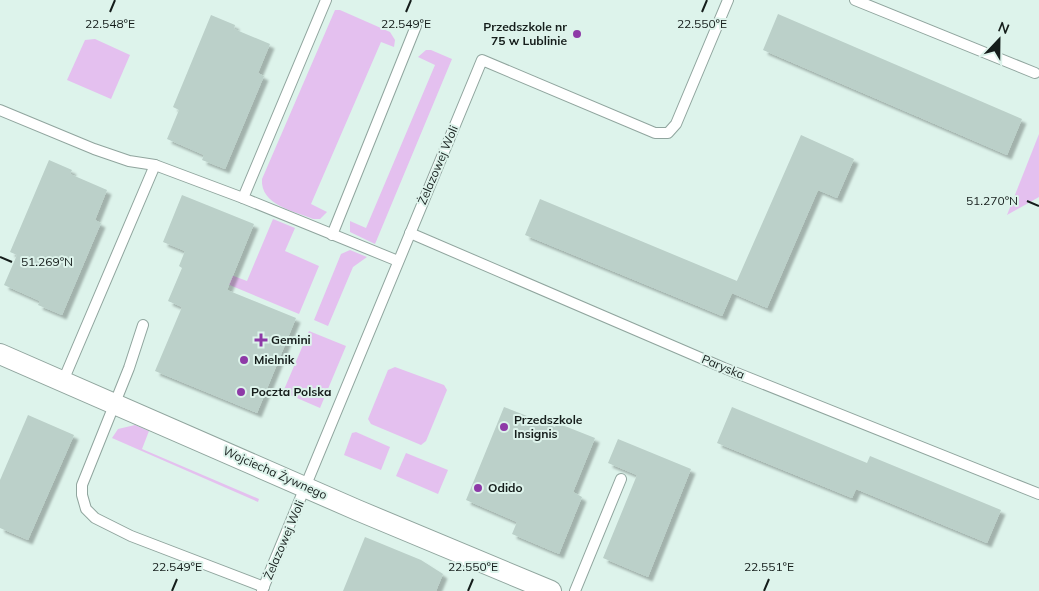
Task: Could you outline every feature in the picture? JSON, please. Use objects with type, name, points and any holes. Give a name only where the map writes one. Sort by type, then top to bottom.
[{"type":"street","name":"Wojciecha Żywnego","points":[[0,354],[306,487],[525,586],[551,591]]},
{"type":"lane","points":[[243,198],[326,0]]},
{"type":"lane","points":[[855,0],[1035,73]]},
{"type":"lane","name":"Żelazowej Woli","points":[[263,589],[482,60],[655,133],[668,133],[676,124],[724,2]]},
{"type":"lane","points":[[332,235],[416,26]]},
{"type":"lane","points":[[0,110],[94,149],[129,161],[155,164],[398,261]]},
{"type":"lane","points":[[63,381],[155,164]]},
{"type":"lane","name":"Paryska","points":[[410,233],[724,368],[1039,494]]},
{"type":"lane","points":[[143,325],[82,485],[86,510],[95,518],[131,536],[263,589]]},
{"type":"lane","points":[[575,591],[621,479]]},
{"type":"shaded area","points":[[335,10],[340,10],[390,32],[395,40],[394,47],[381,42],[311,204],[327,212],[320,219],[313,219],[288,210],[272,201],[266,195],[262,179]]},
{"type":"shaded area","points":[[95,39],[130,55],[111,99],[67,80],[85,40]]},
{"type":"shaded area","points":[[426,50],[431,50],[452,59],[375,244],[350,232],[350,221],[366,228],[435,65],[418,57]]},
{"type":"shaded area","points":[[1039,134],[1039,197],[1007,215]]},
{"type":"shaded area","points":[[273,219],[295,228],[285,251],[319,266],[299,314],[220,281],[223,272],[247,281]]},
{"type":"shaded area","points":[[350,250],[367,257],[353,267],[328,326],[314,320],[341,254]]},
{"type":"shaded area","points":[[309,331],[346,346],[320,408],[283,392]]},
{"type":"shaded area","points":[[395,367],[444,385],[447,390],[426,441],[421,445],[371,424],[368,419],[388,370]]},
{"type":"shaded area","points":[[135,425],[149,431],[142,449],[259,499],[258,502],[112,438],[118,429]]},
{"type":"shaded area","points":[[356,432],[390,447],[381,470],[344,455],[352,433]]},
{"type":"shaded area","points":[[406,453],[448,470],[438,494],[396,476]]},
{"type":"building","points":[[778,14],[1022,119],[1007,155],[763,50]]},
{"type":"building","points":[[211,15],[235,25],[234,29],[270,44],[258,73],[264,76],[225,169],[202,160],[204,155],[167,139],[179,110],[173,107]]},
{"type":"building","points":[[801,135],[854,159],[837,198],[818,190],[767,308],[732,293],[722,316],[525,235],[540,199],[737,281]]},
{"type":"building","points":[[49,160],[72,170],[70,174],[107,190],[95,220],[101,223],[62,315],[38,305],[40,301],[4,285],[17,255],[10,252]]},
{"type":"building","points":[[182,195],[254,224],[227,290],[296,318],[257,413],[155,371],[182,307],[168,301],[182,268],[179,266],[185,251],[163,242]]},
{"type":"building","points":[[504,407],[555,427],[557,423],[595,438],[573,492],[582,497],[559,554],[512,534],[517,522],[466,500]]},
{"type":"building","points":[[732,407],[867,463],[870,456],[1001,510],[987,543],[856,489],[852,498],[717,443]]},
{"type":"building","points":[[28,415],[74,435],[28,540],[0,528],[0,480]]},
{"type":"building","points":[[618,439],[691,469],[648,577],[603,558],[637,475],[608,463]]},
{"type":"building","points":[[365,537],[421,560],[443,574],[436,591],[343,591]]},
{"type":"place","name":"Przedszkole nr 75 w Lublinie","points":[[577,34]]},
{"type":"place","name":"Gemini","points":[[261,340]]},
{"type":"place","name":"Mielnik","points":[[244,360]]},
{"type":"place","name":"Poczta Polska","points":[[241,392]]},
{"type":"place","name":"Przedszkole Insignis","points":[[504,427]]},
{"type":"place","name":"Odido","points":[[478,488]]}]
